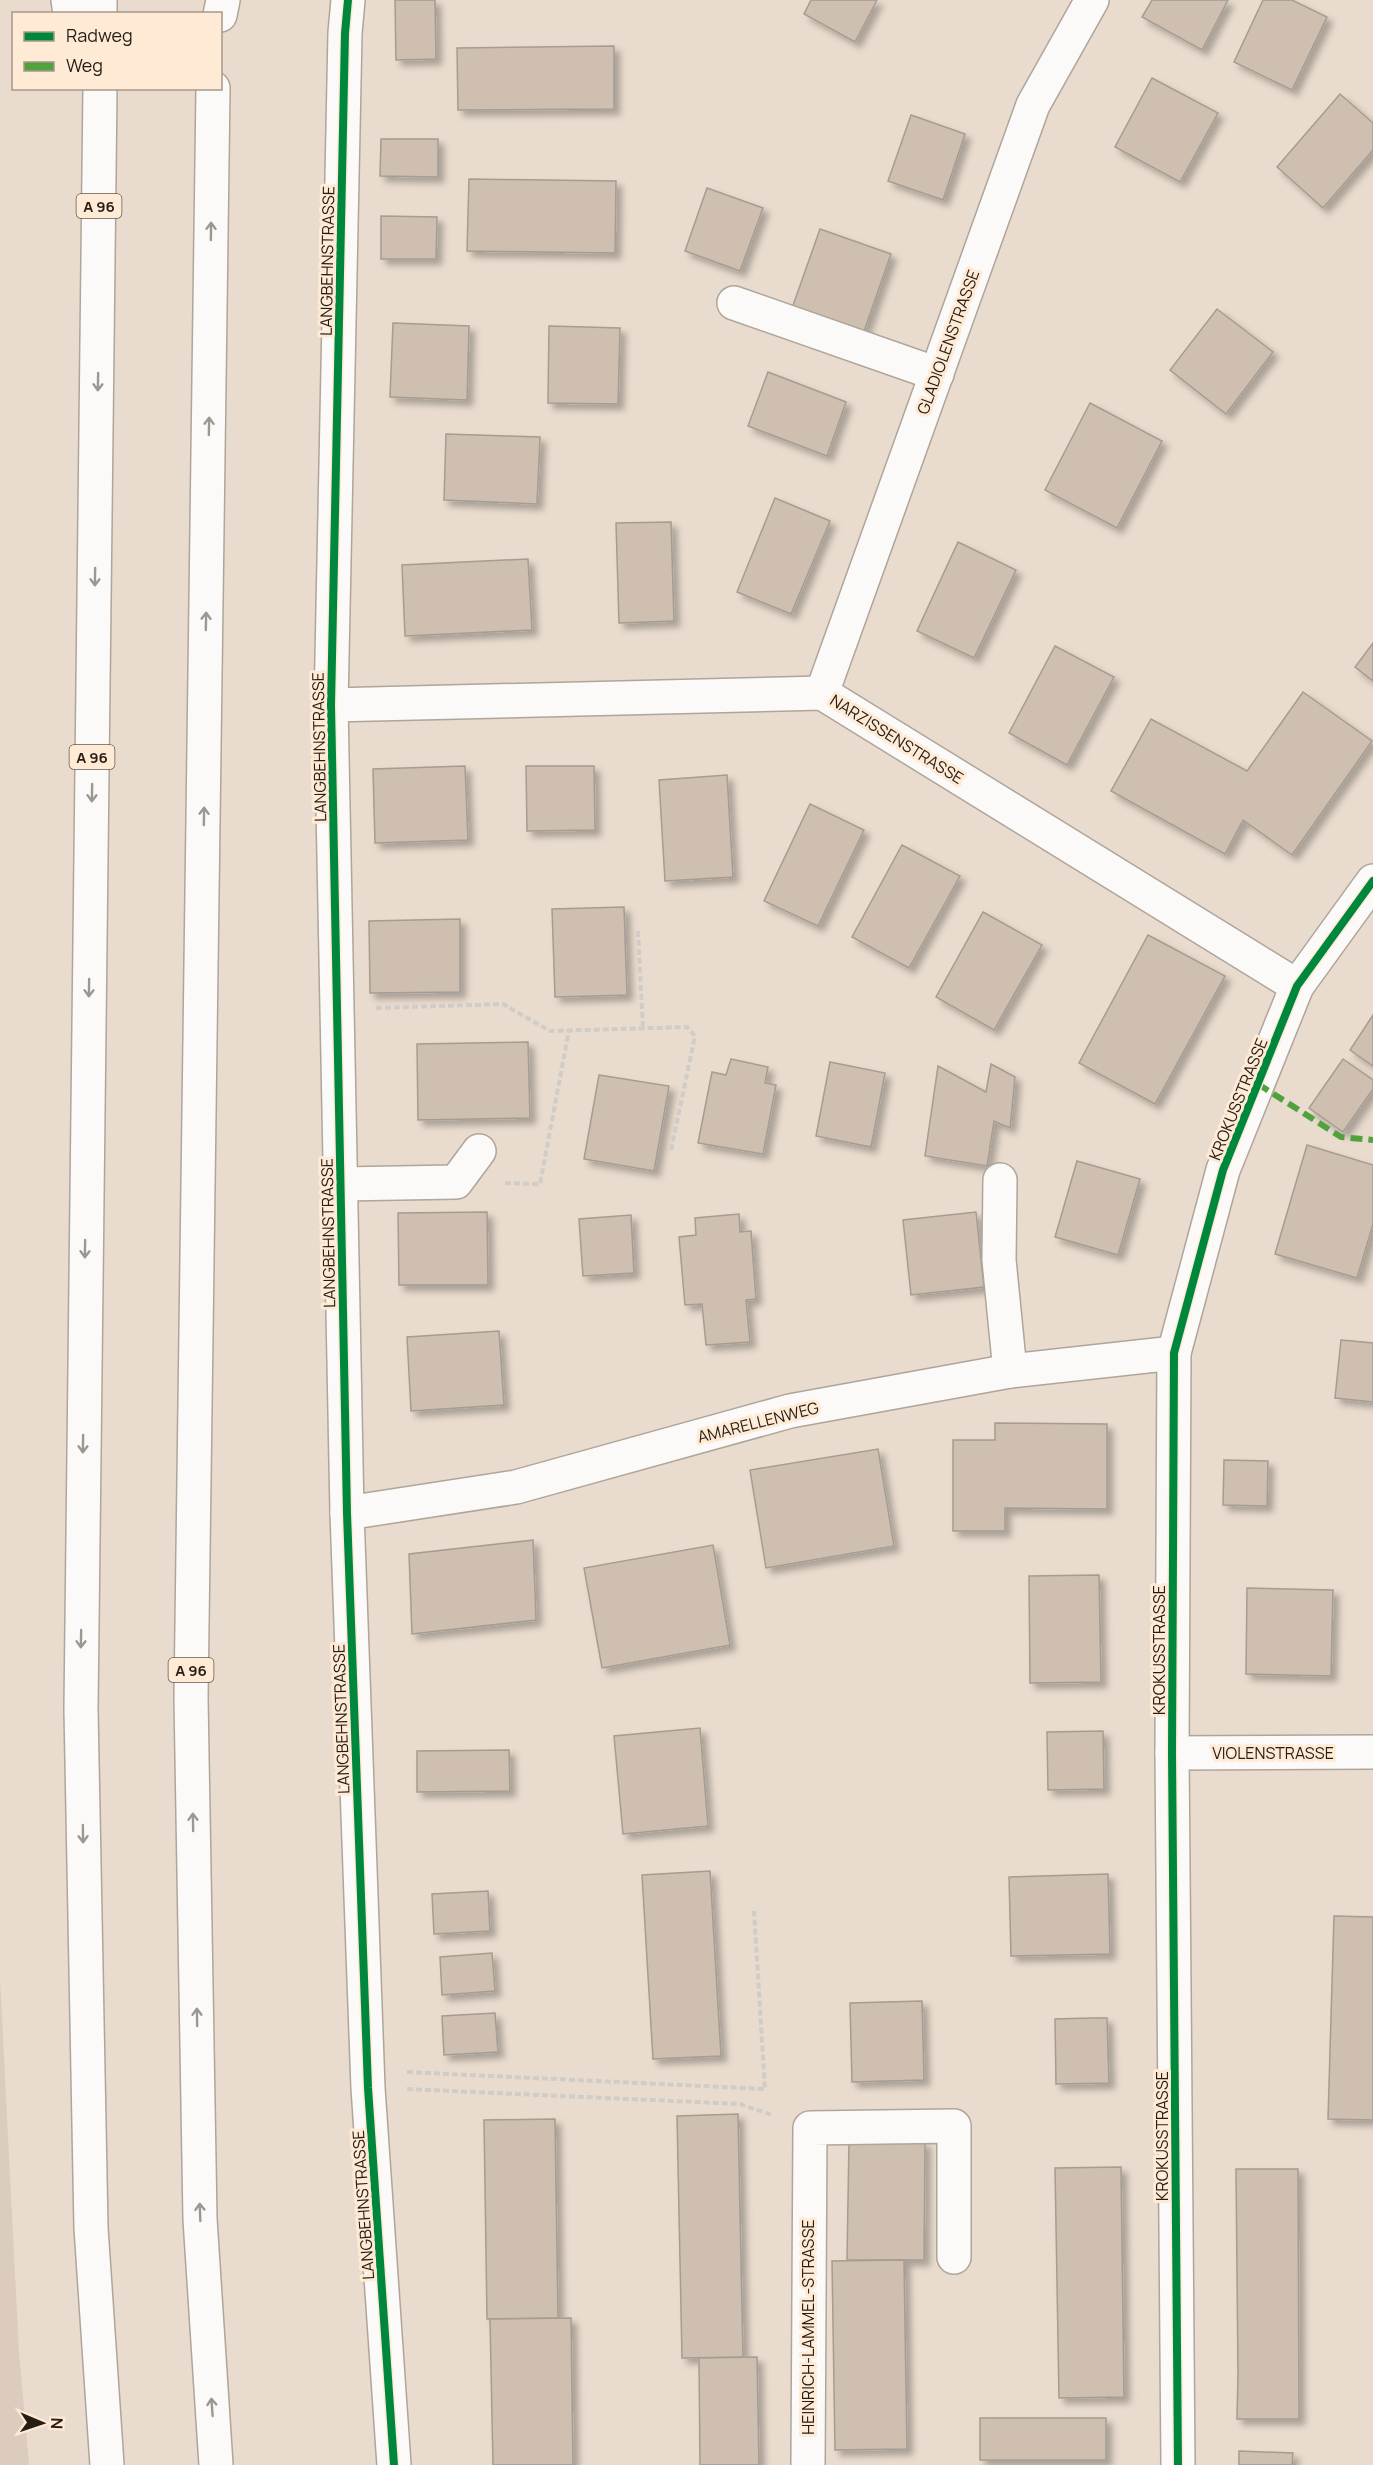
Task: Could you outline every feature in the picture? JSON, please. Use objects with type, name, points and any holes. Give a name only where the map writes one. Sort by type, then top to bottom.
[{"type":"main road","name":"LANGBEHNSTRASSE","points":[[348,0],[345,33],[331,705],[347,1513],[368,2079],[393,2465]]},
{"type":"main road","name":"GLADIOLENSTRASSE","points":[[822,693],[1033,105],[1092,0]]},
{"type":"main road","points":[[76,90],[99,324]]},
{"type":"main road","name":"A 96","points":[[100,90],[81,1709],[92,2228],[107,2465]]},
{"type":"main road","name":"A 96","points":[[213,90],[191,1698],[200,2218],[216,2465]]},
{"type":"main road","points":[[734,303],[937,374]]},
{"type":"main road","name":"NARZISSENSTRASSE","points":[[331,705],[822,693],[1297,986]]},
{"type":"main road","name":"KROKUSSTRASSE","points":[[1178,2465],[1172,1753],[1174,1353],[1223,1170],[1297,986],[1373,880]]},
{"type":"main road","points":[[340,1184],[456,1182],[479,1151]]},
{"type":"main road","points":[[1000,1180],[999,1260],[1010,1371]]},
{"type":"main road","name":"AMARELLENWEG","points":[[347,1513],[516,1487],[790,1411],[1010,1371],[1174,1353]]},
{"type":"main road","name":"VIOLENSTRASSE","points":[[1172,1753],[1373,1752]]},
{"type":"main road","points":[[810,2128],[954,2126],[954,2257]]},
{"type":"main road","name":"HEINRICH-LAMMEL-STRASSE","points":[[808,2465],[810,2128]]},
{"type":"path","points":[[639,931],[643,1029]]},
{"type":"path","points":[[337,1009],[503,1004],[550,1031],[687,1027],[695,1036],[671,1150]]},
{"type":"path","points":[[456,1182],[540,1184],[569,1030]]},
{"type":"path","points":[[368,2079],[765,2089],[754,1911]]},
{"type":"path","points":[[368,2079],[740,2104],[810,2128]]},
{"type":"shaded area","points":[[0,1979],[19,2352],[29,2465],[0,2465]]},
{"type":"building","points":[[395,0],[435,0],[436,59],[396,60]]},
{"type":"building","points":[[811,0],[877,0],[855,42],[804,14]]},
{"type":"building","points":[[1152,0],[1228,0],[1202,50],[1142,17]]},
{"type":"building","points":[[1263,0],[1292,0],[1327,17],[1292,90],[1234,62]]},
{"type":"building","points":[[614,46],[614,109],[458,110],[457,48]]},
{"type":"building","points":[[1152,78],[1218,113],[1180,182],[1115,147]]},
{"type":"building","points":[[1340,94],[1373,123],[1373,150],[1323,208],[1277,167]]},
{"type":"building","points":[[911,115],[965,134],[943,200],[888,181]]},
{"type":"building","points":[[381,139],[438,139],[438,177],[380,176]]},
{"type":"building","points":[[469,179],[616,181],[615,253],[467,251]]},
{"type":"building","points":[[707,188],[763,208],[740,271],[685,251]]},
{"type":"building","points":[[381,216],[437,217],[436,259],[381,259]]},
{"type":"building","points":[[820,229],[891,254],[862,337],[791,311]]},
{"type":"building","points":[[1217,309],[1273,352],[1226,414],[1170,370]]},
{"type":"building","points":[[393,323],[469,326],[467,400],[390,397]]},
{"type":"building","points":[[549,326],[620,328],[618,404],[548,403]]},
{"type":"building","points":[[768,372],[846,402],[827,456],[748,426]]},
{"type":"building","points":[[1090,403],[1162,441],[1117,528],[1045,490]]},
{"type":"building","points":[[446,434],[540,437],[537,504],[444,500]]},
{"type":"building","points":[[775,498],[830,521],[791,614],[737,592]]},
{"type":"building","points":[[671,522],[674,621],[619,623],[616,523]]},
{"type":"building","points":[[958,542],[1016,570],[974,658],[917,631]]},
{"type":"building","points":[[528,559],[532,630],[405,636],[402,565]]},
{"type":"building","points":[[1373,643],[1373,681],[1355,667]]},
{"type":"building","points":[[1055,646],[1114,677],[1067,765],[1009,733]]},
{"type":"building","points":[[1303,692],[1372,741],[1292,855],[1243,820],[1225,854],[1111,791],[1151,719],[1247,771]]},
{"type":"building","points":[[465,766],[468,840],[375,843],[373,769]]},
{"type":"building","points":[[526,766],[594,766],[595,830],[527,831]]},
{"type":"building","points":[[727,775],[733,877],[665,881],[659,780]]},
{"type":"building","points":[[810,804],[864,830],[818,926],[764,901]]},
{"type":"building","points":[[902,845],[960,876],[909,968],[852,937]]},
{"type":"building","points":[[624,907],[627,995],[555,997],[552,909]]},
{"type":"building","points":[[983,912],[1042,945],[994,1030],[936,997]]},
{"type":"building","points":[[460,919],[460,992],[370,993],[369,921]]},
{"type":"building","points":[[1148,935],[1225,976],[1155,1104],[1079,1063]]},
{"type":"building","points":[[1373,1015],[1373,1066],[1350,1050]]},
{"type":"building","points":[[528,1042],[530,1118],[418,1120],[417,1044]]},
{"type":"building","points":[[731,1059],[768,1067],[765,1083],[776,1085],[763,1154],[698,1143],[712,1072],[726,1075]]},
{"type":"building","points":[[1343,1059],[1373,1080],[1373,1089],[1343,1132],[1309,1108]]},
{"type":"building","points":[[830,1062],[885,1073],[871,1147],[816,1136]]},
{"type":"building","points":[[991,1064],[1015,1077],[1010,1128],[994,1121],[987,1166],[925,1156],[938,1066],[986,1092]]},
{"type":"building","points":[[599,1075],[669,1086],[654,1171],[584,1159]]},
{"type":"building","points":[[1307,1145],[1373,1165],[1373,1224],[1357,1278],[1275,1254]]},
{"type":"building","points":[[1077,1161],[1140,1179],[1118,1255],[1055,1237]]},
{"type":"building","points":[[487,1212],[488,1285],[399,1285],[398,1213]]},
{"type":"building","points":[[976,1212],[984,1287],[911,1295],[903,1220]]},
{"type":"building","points":[[739,1214],[740,1232],[751,1231],[756,1299],[746,1300],[750,1342],[706,1345],[702,1304],[685,1305],[679,1237],[696,1235],[695,1218]]},
{"type":"building","points":[[631,1215],[634,1273],[583,1276],[579,1219]]},
{"type":"building","points":[[499,1331],[504,1405],[411,1411],[407,1337]]},
{"type":"building","points":[[1341,1340],[1373,1343],[1373,1402],[1335,1398]]},
{"type":"building","points":[[995,1423],[1107,1424],[1107,1509],[1005,1508],[1005,1531],[953,1531],[953,1440],[995,1440]]},
{"type":"building","points":[[878,1449],[894,1546],[766,1568],[750,1470]]},
{"type":"building","points":[[1224,1460],[1268,1461],[1267,1506],[1223,1505]]},
{"type":"building","points":[[533,1540],[536,1620],[412,1634],[409,1554]]},
{"type":"building","points":[[713,1545],[730,1645],[602,1668],[584,1568]]},
{"type":"building","points":[[1099,1575],[1101,1682],[1030,1683],[1029,1576]]},
{"type":"building","points":[[1247,1588],[1333,1590],[1331,1676],[1246,1674]]},
{"type":"building","points":[[700,1728],[708,1826],[623,1834],[614,1736]]},
{"type":"building","points":[[1103,1731],[1104,1789],[1048,1790],[1047,1732]]},
{"type":"building","points":[[509,1750],[510,1791],[417,1792],[417,1751]]},
{"type":"building","points":[[710,1871],[721,2056],[653,2059],[642,1875]]},
{"type":"building","points":[[1108,1874],[1110,1954],[1011,1956],[1009,1877]]},
{"type":"building","points":[[488,1891],[490,1931],[434,1934],[432,1894]]},
{"type":"building","points":[[1334,1916],[1373,1917],[1373,2120],[1328,2119]]},
{"type":"building","points":[[492,1953],[495,1991],[442,1995],[440,1957]]},
{"type":"building","points":[[922,2001],[924,2080],[852,2082],[850,2003]]},
{"type":"building","points":[[495,2013],[498,2052],[444,2055],[442,2016]]},
{"type":"building","points":[[1107,2018],[1109,2083],[1056,2084],[1055,2019]]},
{"type":"building","points":[[738,2114],[743,2357],[682,2358],[677,2116]]},
{"type":"building","points":[[555,2119],[558,2318],[487,2319],[484,2120]]},
{"type":"building","points":[[849,2141],[925,2142],[924,2260],[847,2260]]},
{"type":"building","points":[[1121,2167],[1124,2397],[1059,2398],[1055,2168]]},
{"type":"building","points":[[1236,2169],[1298,2169],[1299,2419],[1237,2419]]},
{"type":"building","points":[[904,2260],[907,2449],[835,2450],[832,2261]]},
{"type":"building","points":[[571,2318],[573,2465],[493,2465],[490,2319]]},
{"type":"building","points":[[757,2357],[759,2465],[700,2465],[699,2358]]},
{"type":"building","points":[[980,2418],[1106,2418],[1106,2460],[980,2460]]},
{"type":"building","points":[[1239,2451],[1293,2453],[1292,2465],[1239,2465]]},
{"type":"marked path","points":[[1258,1084],[1341,1137],[1373,1140]]},
{"type":"cycle path","points":[[348,0],[345,33],[331,705],[347,1513],[368,2088],[394,2465]]},
{"type":"cycle path","points":[[1178,2465],[1172,1753],[1174,1353],[1223,1170],[1297,986],[1373,881]]}]
